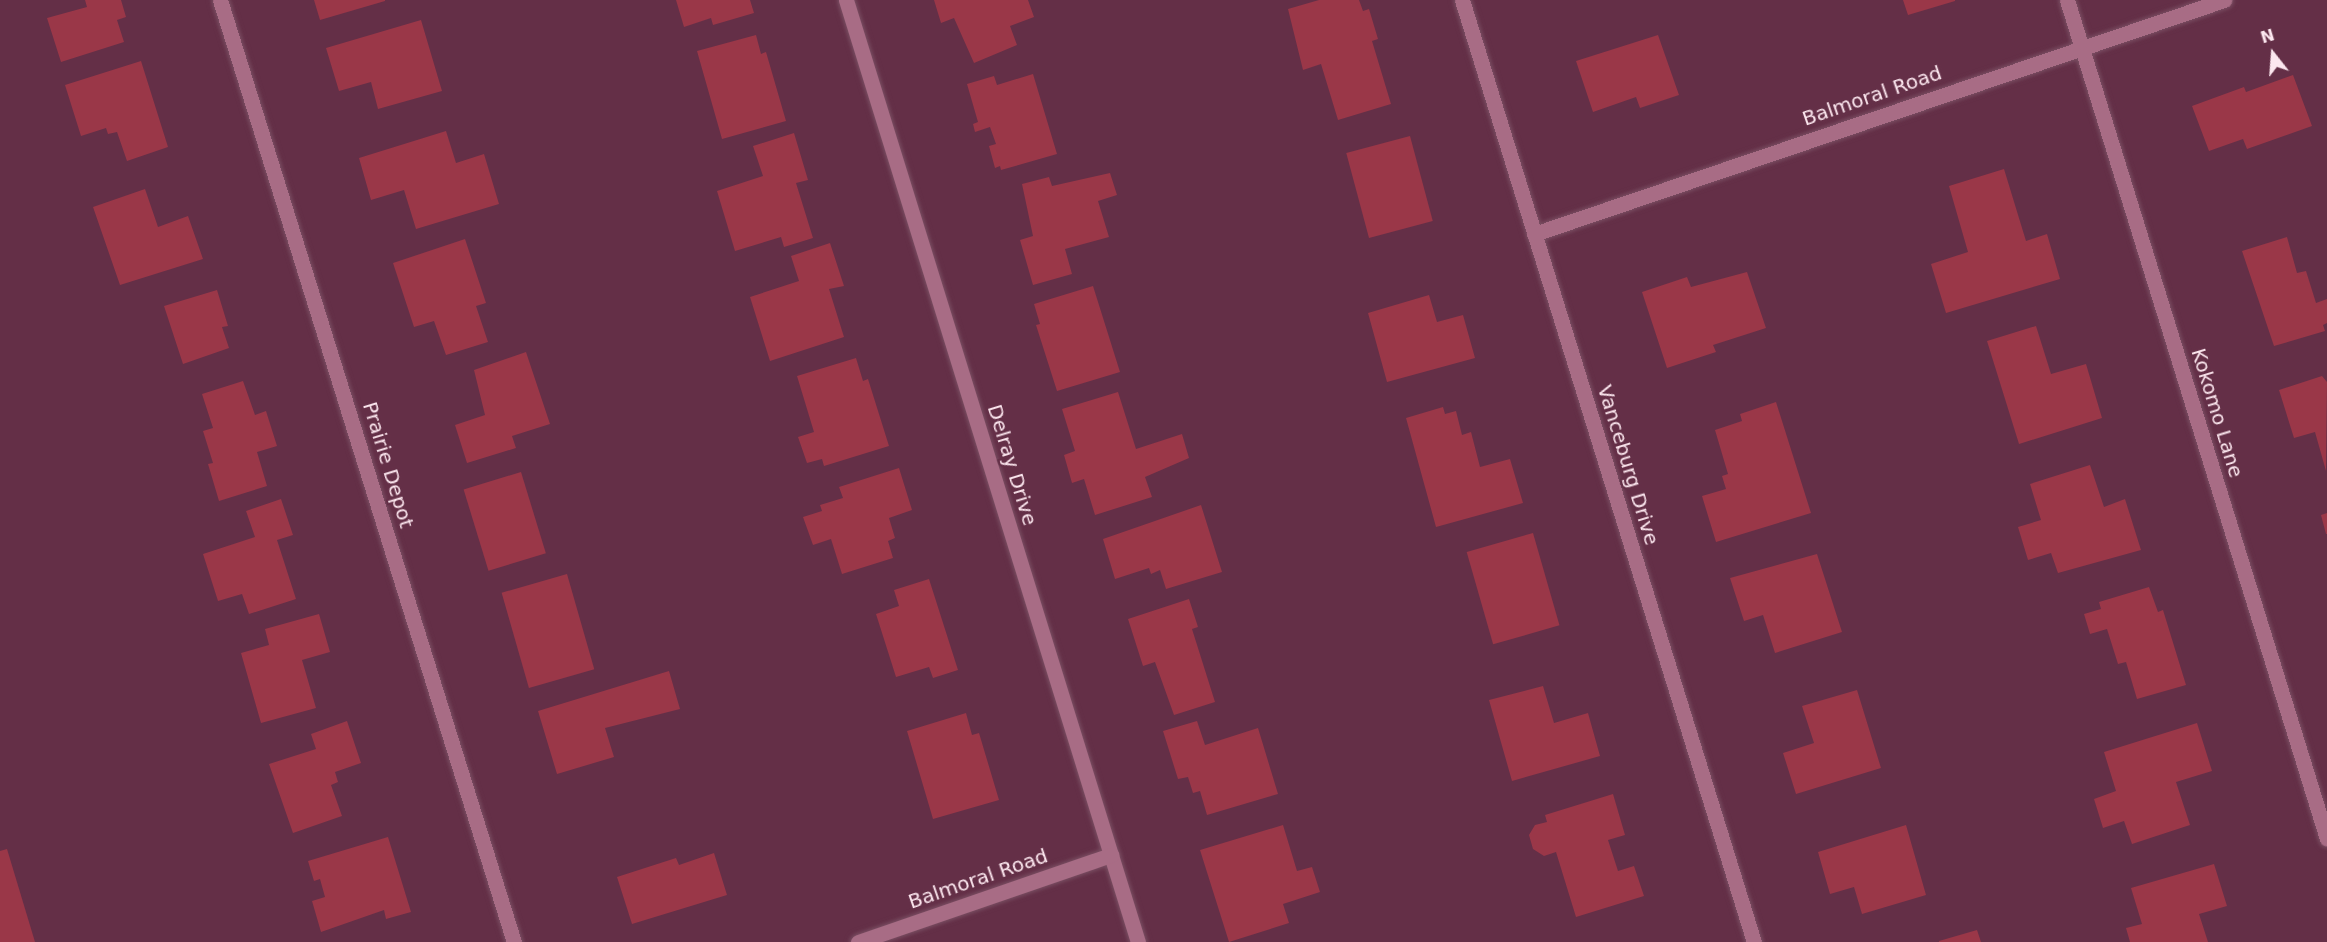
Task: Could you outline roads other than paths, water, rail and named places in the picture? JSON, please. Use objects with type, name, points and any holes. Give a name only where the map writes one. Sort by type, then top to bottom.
[{"type":"street","name":"Prairie Depot","points":[[220,0],[514,942]]},
{"type":"street","name":"Delray Drive","points":[[846,0],[1138,942]]},
{"type":"street","name":"Vanceburg Drive","points":[[1462,0],[1754,942]]},
{"type":"street","name":"Kokomo Lane","points":[[2067,0],[2327,839]]},
{"type":"street","name":"Balmoral Road","points":[[1534,234],[2224,0]]},
{"type":"street","name":"Balmoral Road","points":[[858,942],[1111,855]]}]
